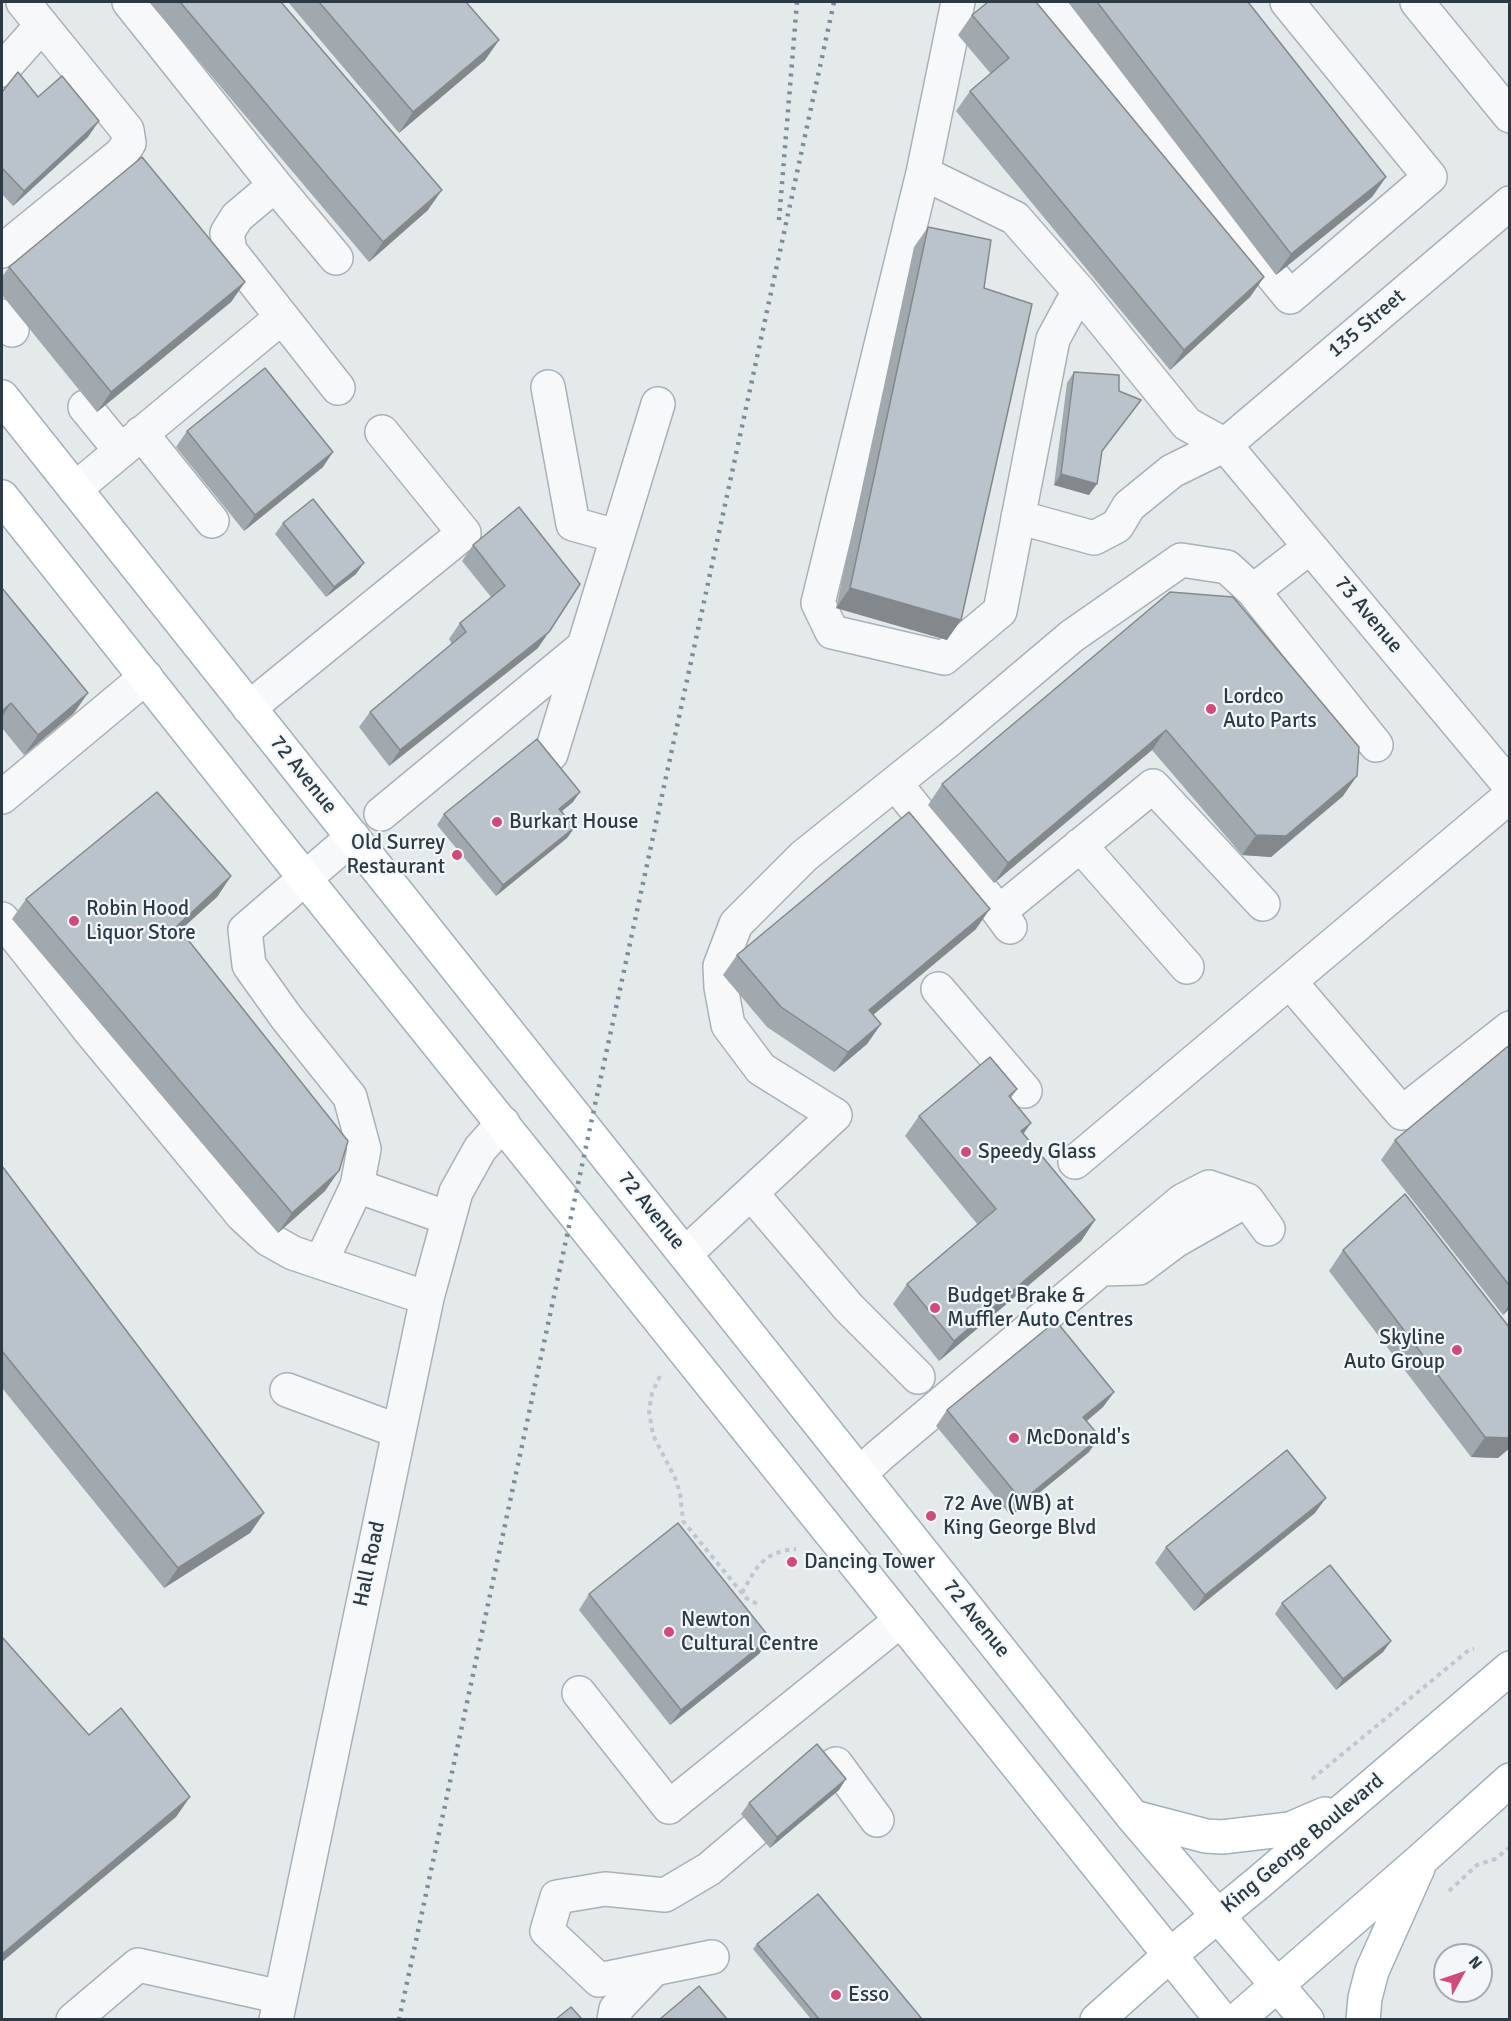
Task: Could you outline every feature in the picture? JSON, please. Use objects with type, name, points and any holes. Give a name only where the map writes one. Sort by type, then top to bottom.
[{"type":"main road","name":"72 Avenue","points":[[2,397],[1133,1816],[1307,2019]]},
{"type":"main road","points":[[2,497],[304,877],[1222,2019]]},
{"type":"main road","name":"King George Boulevard","points":[[1096,2019],[1509,1668]]},
{"type":"main road","points":[[1237,2019],[1422,1859],[1509,1780]]},
{"type":"main road","points":[[1133,1816],[1206,1836],[1222,1837],[1290,1829],[1349,1804]]},
{"type":"main road","points":[[1363,2019],[1371,1971],[1422,1859]]},
{"type":"street","points":[[129,2],[336,258]]},
{"type":"street","points":[[958,2],[923,173],[818,603],[832,632],[944,658],[1000,611],[1053,339],[1079,291]]},
{"type":"street","points":[[1047,2],[1290,297],[1430,177],[1287,2]]},
{"type":"street","points":[[1417,2],[1509,116]]},
{"type":"street","points":[[2,70],[33,13],[127,130],[129,142],[122,154],[5,241]]},
{"type":"street","points":[[923,173],[1015,218],[1079,291],[1187,424],[1225,445]]},
{"type":"street","points":[[275,185],[237,217],[227,233],[230,251],[338,388]]},
{"type":"street","name":"135 Street","points":[[1018,517],[1094,538],[1117,526],[1129,506],[1172,471],[1225,445],[1509,202]]},
{"type":"street","points":[[75,489],[282,317]]},
{"type":"street","points":[[548,387],[573,524],[616,536]]},
{"type":"street","points":[[550,754],[658,404]]},
{"type":"street","points":[[85,407],[131,442],[212,521]]},
{"type":"street","points":[[249,708],[464,533],[382,432]]},
{"type":"street","name":"73 Avenue","points":[[1225,445],[1509,786]]},
{"type":"street","points":[[1253,591],[1310,547]]},
{"type":"street","points":[[685,1254],[835,1115],[761,1069],[729,1025],[721,987],[720,966],[736,924],[804,856],[1072,636],[1181,560],[1227,567],[1253,591],[1377,745]]},
{"type":"street","points":[[381,814],[582,648]]},
{"type":"street","points":[[2,797],[146,677]]},
{"type":"street","points":[[895,783],[1005,919],[1080,845],[1153,786],[1263,904]]},
{"type":"street","points":[[1075,1162],[1509,796]]},
{"type":"street","points":[[321,1262],[357,1186],[364,1149],[350,1097],[286,1017],[249,965],[244,930],[352,837]]},
{"type":"street","points":[[1080,845],[1187,967]]},
{"type":"street","points":[[2,919],[91,1032],[243,1215],[268,1239],[293,1253],[427,1298]]},
{"type":"street","points":[[1290,982],[1402,1113],[1509,1028]]},
{"type":"street","points":[[938,989],[1025,1091]]},
{"type":"street","name":"Hall Road","points":[[279,2008],[427,1298],[456,1192],[480,1149],[503,1123]]},
{"type":"street","points":[[357,1186],[448,1218]]},
{"type":"street","points":[[751,1192],[849,1308],[918,1377]]},
{"type":"street","points":[[860,1474],[1101,1269],[1139,1268],[1175,1241],[1247,1200],[1268,1229]]},
{"type":"street","points":[[287,1390],[398,1431]]},
{"type":"street","points":[[579,1693],[669,1807],[900,1620]]},
{"type":"street","points":[[712,1957],[599,1980],[548,1931],[557,1897],[605,1889],[665,1895],[709,1869],[824,1771],[836,1764],[877,1820]]},
{"type":"street","points":[[73,2019],[138,1965],[279,2008]]},
{"type":"street","points":[[614,2019],[616,2009],[654,1969]]},
{"type":"path","points":[[661,1373],[652,1393],[649,1411],[653,1435],[680,1493],[683,1521],[742,1593],[761,1606]]},
{"type":"path","points":[[742,1593],[756,1567],[768,1556],[782,1550],[800,1549]]},
{"type":"path","points":[[1306,1784],[1344,1750],[1468,1650]]},
{"type":"building","points":[[180,2],[281,2],[442,190],[383,242]]},
{"type":"building","points":[[319,2],[466,2],[499,40],[413,112]]},
{"type":"building","points":[[988,2],[1036,2],[1264,277],[1184,350],[970,91],[1009,58],[972,15]]},
{"type":"building","points":[[1097,2],[1248,2],[1386,177],[1291,254]]},
{"type":"building","points":[[18,72],[38,97],[62,76],[99,121],[24,191],[2,168],[2,92]]},
{"type":"building","points":[[142,157],[245,282],[111,392],[9,267]]},
{"type":"building","points":[[928,227],[991,240],[984,288],[1032,304],[961,620],[850,588]]},
{"type":"building","points":[[265,368],[333,452],[255,515],[187,431]]},
{"type":"building","points":[[1074,372],[1119,375],[1119,391],[1141,400],[1102,451],[1097,484],[1061,474]]},
{"type":"building","points":[[313,499],[364,563],[334,587],[283,523]]},
{"type":"building","points":[[519,507],[580,584],[549,632],[400,750],[370,712],[466,632],[460,623],[505,586],[473,545]]},
{"type":"building","points":[[2,588],[88,693],[38,735],[11,703],[2,711]]},
{"type":"building","points":[[1170,592],[1233,597],[1359,747],[1357,776],[1286,836],[1256,835],[1166,730],[1008,863],[942,784]]},
{"type":"building","name":"Burkart House","points":[[537,739],[580,792],[559,809],[575,827],[503,885],[444,814]]},
{"type":"building","points":[[157,792],[231,876],[177,926],[348,1141],[339,1171],[292,1213],[26,899]]},
{"type":"building","points":[[909,812],[990,909],[869,1010],[881,1024],[848,1052],[781,1007],[737,955]]},
{"type":"building","points":[[1509,1047],[1509,1285],[1395,1140]]},
{"type":"building","points":[[990,1057],[1017,1089],[1009,1096],[1031,1123],[1021,1131],[1095,1220],[954,1341],[907,1284],[996,1209],[919,1116]]},
{"type":"building","points":[[2,1166],[264,1513],[178,1568],[2,1351]]},
{"type":"building","points":[[1405,1194],[1509,1327],[1509,1438],[1485,1437],[1343,1250]]},
{"type":"building","points":[[1056,1321],[1114,1392],[1083,1417],[1100,1437],[1022,1501],[947,1410]]},
{"type":"building","points":[[1287,1450],[1326,1498],[1205,1595],[1166,1547]]},
{"type":"building","name":"Newton Cultural Centre","points":[[678,1523],[770,1638],[681,1710],[589,1594]]},
{"type":"building","points":[[1330,1565],[1391,1641],[1343,1679],[1282,1603]]},
{"type":"building","points":[[2,1637],[89,1735],[121,1708],[190,1797],[2,1954]]},
{"type":"building","points":[[817,1744],[846,1779],[777,1837],[749,1803]]},
{"type":"building","points":[[818,1894],[922,2019],[819,2019],[757,1944]]},
{"type":"building","points":[[699,1986],[727,2019],[660,2019]]},
{"type":"building","points":[[571,2007],[582,2019],[556,2019]]},
{"type":"railway","points":[[779,220],[797,2]]},
{"type":"railway","points":[[399,2020],[834,2]]},
{"type":"place","name":"Lordco Auto Parts","points":[[1211,709]]},
{"type":"place","name":"Burkart House","points":[[497,822]]},
{"type":"place","name":"Old Surrey Restaurant","points":[[457,855]]},
{"type":"place","name":"Robin Hood Liquor Store","points":[[74,921]]},
{"type":"place","name":"Speedy Glass","points":[[966,1152]]},
{"type":"place","name":"Budget Brake & Muffler Auto Centres","points":[[935,1308]]},
{"type":"place","name":"Skyline Auto Group","points":[[1457,1350]]},
{"type":"place","name":"McDonald's","points":[[1014,1438]]},
{"type":"place","name":"72 Ave (WB) at King George Blvd","points":[[931,1516]]},
{"type":"place","name":"Dancing Tower","points":[[792,1562]]},
{"type":"place","name":"Newton Cultural Centre","points":[[669,1632]]},
{"type":"place","name":"Esso","points":[[836,1995]]}]
